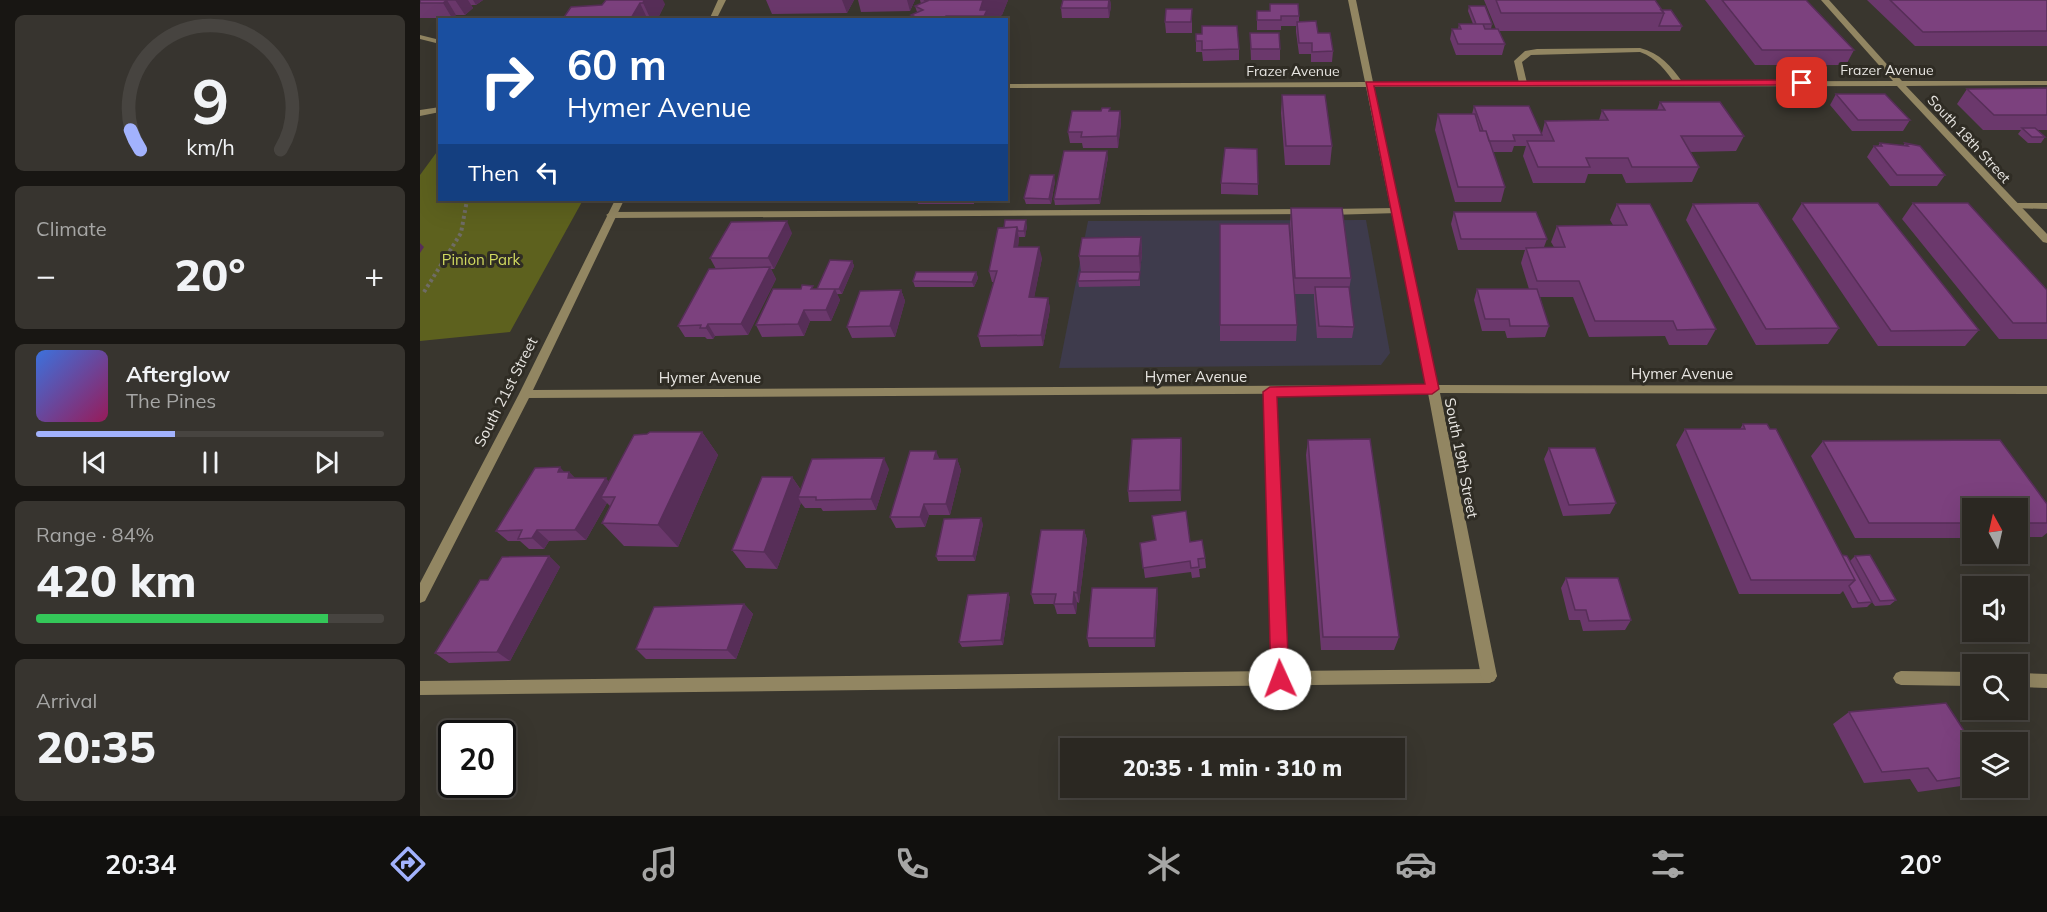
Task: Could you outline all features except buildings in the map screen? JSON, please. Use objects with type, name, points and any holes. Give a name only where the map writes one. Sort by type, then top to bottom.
[{"type":"street","points":[[713,18],[722,0]]},
{"type":"street","name":"South 19th Street","points":[[1280,679],[1489,676],[1352,0]]},
{"type":"street","name":"South 18th Street","points":[[1825,0],[1899,83],[2047,240]]},
{"type":"street","points":[[420,37],[438,42]]},
{"type":"street","points":[[1523,83],[1518,61],[1528,53],[1640,50],[1648,52],[1662,62],[1679,83]]},
{"type":"street","name":"Frazer Avenue","points":[[1008,86],[2047,83]]},
{"type":"street","points":[[420,113],[438,109]]},
{"type":"street","name":"South 21st Street","points":[[420,597],[525,394],[618,201]]},
{"type":"street","points":[[2014,206],[2047,206]]},
{"type":"street","points":[[611,215],[1396,211]]},
{"type":"street","name":"Hymer Avenue","points":[[525,394],[1270,392],[1432,389],[2047,390]]},
{"type":"street","points":[[420,687],[1280,679],[1270,392]]},
{"type":"street","points":[[1900,678],[1962,679]]},
{"type":"street","points":[[2028,680],[2047,681]]},
{"type":"path","points":[[424,292],[461,233],[467,201]]},
{"type":"shaded area","points":[[1366,220],[1390,353],[1381,365],[1059,368],[1088,221]]},
{"type":"green space","name":"Pinion Park","points":[[438,150],[438,201],[582,201],[510,332],[420,341],[420,175]]},
{"type":"route","points":[[1280,679],[1270,392],[1432,389],[1369,84],[1802,83]]}]
